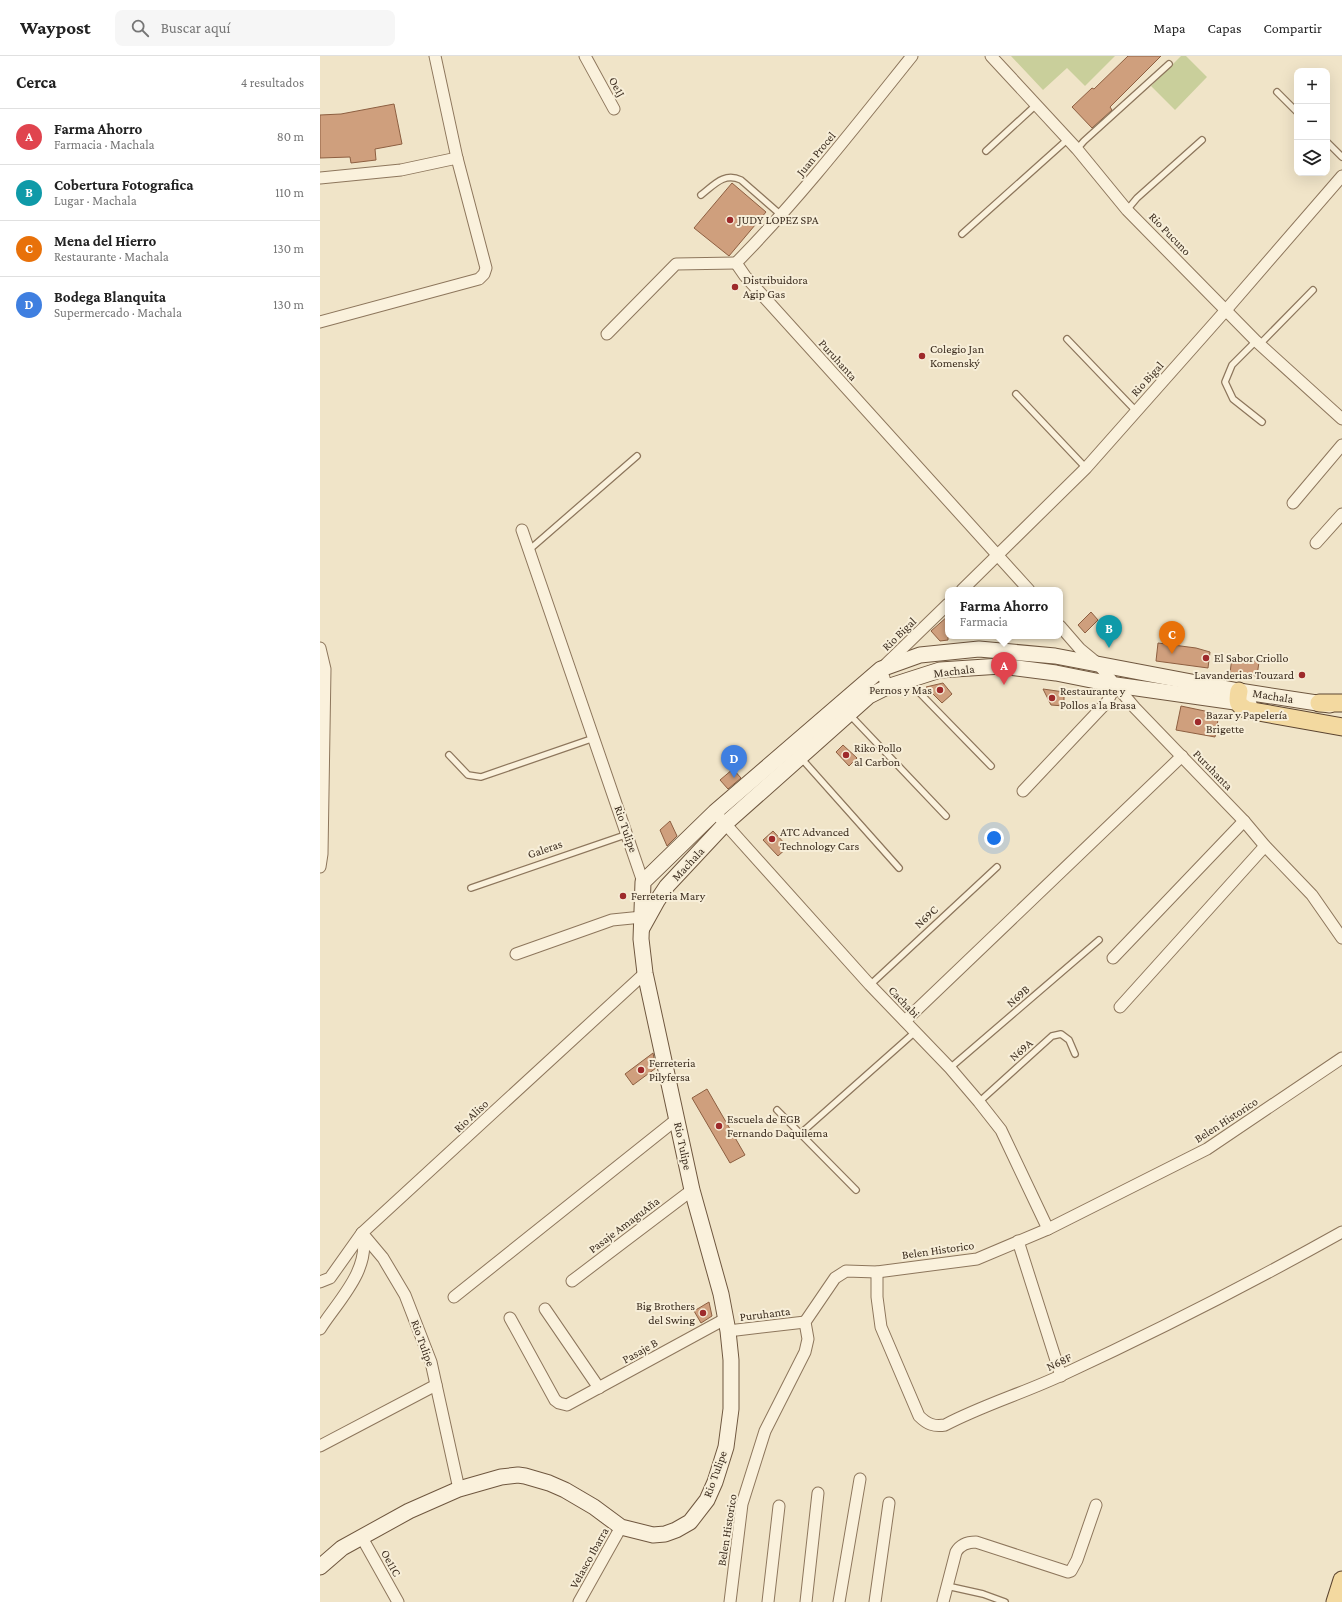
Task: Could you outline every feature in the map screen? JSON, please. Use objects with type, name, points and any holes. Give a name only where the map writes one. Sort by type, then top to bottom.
[{"type":"main road","name":"Machala","points":[[643,882],[715,812],[881,669],[920,655],[978,649],[1055,656],[1097,663],[1342,719]]},
{"type":"main road","name":"Machala","points":[[642,923],[667,886],[725,824],[869,696],[887,687],[907,680],[940,670],[1001,666],[1056,673],[1116,685],[1319,703],[1342,707]]},
{"type":"main road","points":[[1238,696],[1238,705],[1247,710],[1342,727]]},
{"type":"main road","points":[[1319,703],[1342,703]]},
{"type":"main road","name":"Rio Tulipe","points":[[320,1567],[342,1548],[361,1536],[409,1511],[459,1489],[501,1477],[518,1475],[549,1483],[565,1490],[594,1507],[621,1527],[653,1535],[665,1534],[690,1522],[707,1500],[715,1482],[726,1447],[730,1409],[731,1360],[727,1325],[721,1294],[692,1190],[641,952],[643,882]]},
{"type":"main road","points":[[1335,1602],[1342,1580]]},
{"type":"street","points":[[320,322],[479,279],[484,274],[486,268],[457,158],[435,56]]},
{"type":"street","name":"Oe1J","points":[[585,56],[614,109]]},
{"type":"street","name":"Juan Procel","points":[[736,263],[781,215],[840,146],[912,56]]},
{"type":"street","name":"Rio Pucuno","points":[[991,56],[1077,149],[1128,210],[1258,343],[1342,419]]},
{"type":"street","points":[[320,178],[401,170],[457,158]]},
{"type":"street","name":"Rio Bigal","points":[[965,587],[1086,468],[1342,176]]},
{"type":"street","points":[[607,334],[676,264],[736,263]]},
{"type":"street","name":"Puruhanta","points":[[736,263],[745,276],[1025,587]]},
{"type":"street","points":[[1293,502],[1342,444]]},
{"type":"street","points":[[1316,543],[1342,514]]},
{"type":"street","name":"Rio Tulipe","points":[[522,530],[628,834],[643,882]]},
{"type":"street","name":"Rio Bigal","points":[[887,687],[881,669],[945,607]]},
{"type":"street","name":"Puruhanta","points":[[1063,629],[1080,649],[1097,663],[1134,708],[1244,821],[1265,846],[1312,895],[1342,938]]},
{"type":"street","points":[[320,648],[325,669],[320,867]]},
{"type":"street","points":[[1023,792],[1107,702],[1116,685]]},
{"type":"street","points":[[905,1021],[1182,756]]},
{"type":"street","name":"Cachabi","points":[[715,812],[870,984],[950,1068],[1001,1130],[1048,1229]]},
{"type":"street","points":[[1113,958],[1244,821]]},
{"type":"street","points":[[1120,1007],[1265,846]]},
{"type":"street","points":[[516,954],[612,920],[642,923]]},
{"type":"street","name":"Rio Aliso","points":[[320,1282],[330,1278],[362,1233],[645,973]]},
{"type":"street","name":"Belen Historico","points":[[730,1602],[742,1504],[765,1431],[805,1352],[808,1339],[805,1322],[835,1278],[846,1271],[878,1272],[977,1259],[1048,1229],[1207,1149],[1342,1058]]},
{"type":"street","points":[[454,1297],[677,1119]]},
{"type":"street","name":"Pasaje AmaguAña","points":[[572,1281],[692,1190]]},
{"type":"street","name":"N68F","points":[[878,1272],[878,1297],[881,1327],[920,1416],[924,1421],[938,1426],[945,1425],[986,1406],[1061,1376],[1261,1277],[1342,1232]]},
{"type":"street","points":[[320,1329],[357,1274],[363,1253],[364,1238],[362,1233]]},
{"type":"street","name":"Rio Tulipe","points":[[362,1233],[383,1258],[405,1295],[431,1362],[459,1489]]},
{"type":"street","points":[[1018,1241],[1061,1376]]},
{"type":"street","points":[[545,1309],[599,1388]]},
{"type":"street","name":"Pasaje B","points":[[510,1318],[555,1400],[559,1403],[567,1405],[727,1325]]},
{"type":"street","name":"Puruhanta","points":[[727,1325],[805,1322]]},
{"type":"street","points":[[320,1446],[436,1385]]},
{"type":"street","points":[[839,1602],[860,1479]]},
{"type":"street","points":[[806,1602],[818,1493]]},
{"type":"street","points":[[875,1602],[890,1503]]},
{"type":"street","points":[[943,1602],[956,1552],[959,1547],[970,1542],[976,1542],[1068,1572],[1071,1571],[1077,1560],[1096,1505]]},
{"type":"street","points":[[768,1602],[779,1506]]},
{"type":"street","name":"Velasco Ibarra","points":[[580,1602],[621,1527]]},
{"type":"street","name":"Oe11C","points":[[361,1536],[398,1602]]},
{"type":"lane","points":[[1077,149],[1169,64]]},
{"type":"lane","points":[[1277,92],[1294,109]]},
{"type":"lane","points":[[986,151],[1036,105]]},
{"type":"lane","points":[[962,234],[1068,139]]},
{"type":"lane","points":[[1128,210],[1137,198],[1202,140]]},
{"type":"lane","points":[[1330,145],[1342,157]]},
{"type":"lane","points":[[701,195],[726,176],[734,176],[741,180],[781,215]]},
{"type":"lane","points":[[1262,422],[1233,398],[1225,382],[1232,365],[1258,343],[1312,290]]},
{"type":"lane","points":[[1067,339],[1136,411]]},
{"type":"lane","points":[[1016,394],[1086,468]]},
{"type":"lane","points":[[529,550],[637,456]]},
{"type":"lane","points":[[907,680],[991,766]]},
{"type":"lane","points":[[849,714],[946,816]]},
{"type":"lane","points":[[449,755],[468,775],[481,777],[594,738]]},
{"type":"lane","points":[[800,757],[900,868]]},
{"type":"lane","name":"Galeras","points":[[471,888],[628,834]]},
{"type":"lane","name":"N69C","points":[[870,984],[997,867]]},
{"type":"lane","name":"N69B","points":[[950,1068],[1099,940]]},
{"type":"lane","points":[[800,1134],[915,1032]]},
{"type":"lane","name":"N69A","points":[[978,1102],[1052,1036],[1061,1034],[1069,1040],[1075,1054]]},
{"type":"lane","points":[[777,1110],[856,1190]]},
{"type":"lane","points":[[947,1586],[983,1594],[1005,1602]]},
{"type":"green space","points":[[1011,56],[1115,56],[1085,86],[1067,68],[1043,90]]},
{"type":"green space","points":[[1181,56],[1186,56],[1207,77],[1175,110],[1151,86]]},
{"type":"building","points":[[1128,56],[1161,56],[1110,107],[1112,110],[1092,128],[1072,107],[1092,88],[1094,89]]},
{"type":"building","points":[[394,104],[402,144],[375,149],[376,160],[351,163],[350,157],[320,158],[320,115],[341,114]]},
{"type":"building","name":"JUDY LOPEZ SPA","points":[[732,183],[766,212],[729,256],[694,228]]},
{"type":"building","points":[[1091,612],[1098,620],[1085,633],[1078,625]]},
{"type":"building","points":[[945,619],[945,639],[948,640],[940,641],[931,631]]},
{"type":"building","points":[[1158,643],[1196,648],[1210,652],[1208,668],[1156,661]]},
{"type":"building","points":[[1232,657],[1259,662],[1257,676],[1230,673]]},
{"type":"building","name":"Pernos y Mas","points":[[943,683],[952,694],[942,703],[926,687]]},
{"type":"building","points":[[1043,689],[1064,692],[1064,706],[1051,705]]},
{"type":"building","name":"Bazar y Papelería Brigette","points":[[1181,706],[1219,714],[1215,737],[1176,730]]},
{"type":"building","name":"Riko Pollo al Carbon","points":[[843,745],[857,758],[849,766],[836,752]]},
{"type":"building","points":[[733,769],[741,778],[728,789],[720,780]]},
{"type":"building","points":[[670,821],[677,836],[667,846],[660,830]]},
{"type":"building","name":"ATC Advanced Technology Cars","points":[[773,831],[788,847],[778,856],[763,840]]},
{"type":"building","name":"Ferreteria Pilyfersa","points":[[653,1053],[656,1068],[633,1085],[625,1074]]},
{"type":"building","name":"Escuela de EGB Fernando Daquilema","points":[[707,1089],[745,1155],[730,1163],[692,1098]]},
{"type":"building","name":"Big Brothers del Swing","points":[[709,1302],[712,1316],[701,1323],[694,1311]]},
{"type":"place","name":"JUDY LOPEZ SPA","points":[[730,220]]},
{"type":"place","name":"Distribuidora Agip Gas","points":[[735,287]]},
{"type":"place","name":"Colegio Jan Komenský","points":[[922,356]]},
{"type":"place","name":"Cobertura Fotografica","points":[[1109,648]]},
{"type":"place","name":"Mena del Hierro","points":[[1172,654]]},
{"type":"place","name":"El Sabor Criollo","points":[[1206,658]]},
{"type":"place","name":"Lavanderias Touzard","points":[[1302,675]]},
{"type":"place","name":"Farma Ahorro","points":[[1004,685]]},
{"type":"place","name":"Pernos y Mas","points":[[940,690]]},
{"type":"place","name":"Restaurante y Pollos a la Brasa","points":[[1052,698]]},
{"type":"place","name":"Bazar y Papelería Brigette","points":[[1198,722]]},
{"type":"place","name":"Riko Pollo al Carbon","points":[[846,755]]},
{"type":"place","name":"Bodega Blanquita","points":[[734,778]]},
{"type":"place","name":"ATC Advanced Technology Cars","points":[[772,839]]},
{"type":"place","name":"Ferreteria Mary","points":[[623,896]]},
{"type":"place","name":"Ferreteria Pilyfersa","points":[[641,1070]]},
{"type":"place","name":"Escuela de EGB Fernando Daquilema","points":[[719,1126]]},
{"type":"place","name":"Big Brothers del Swing","points":[[703,1313]]}]
